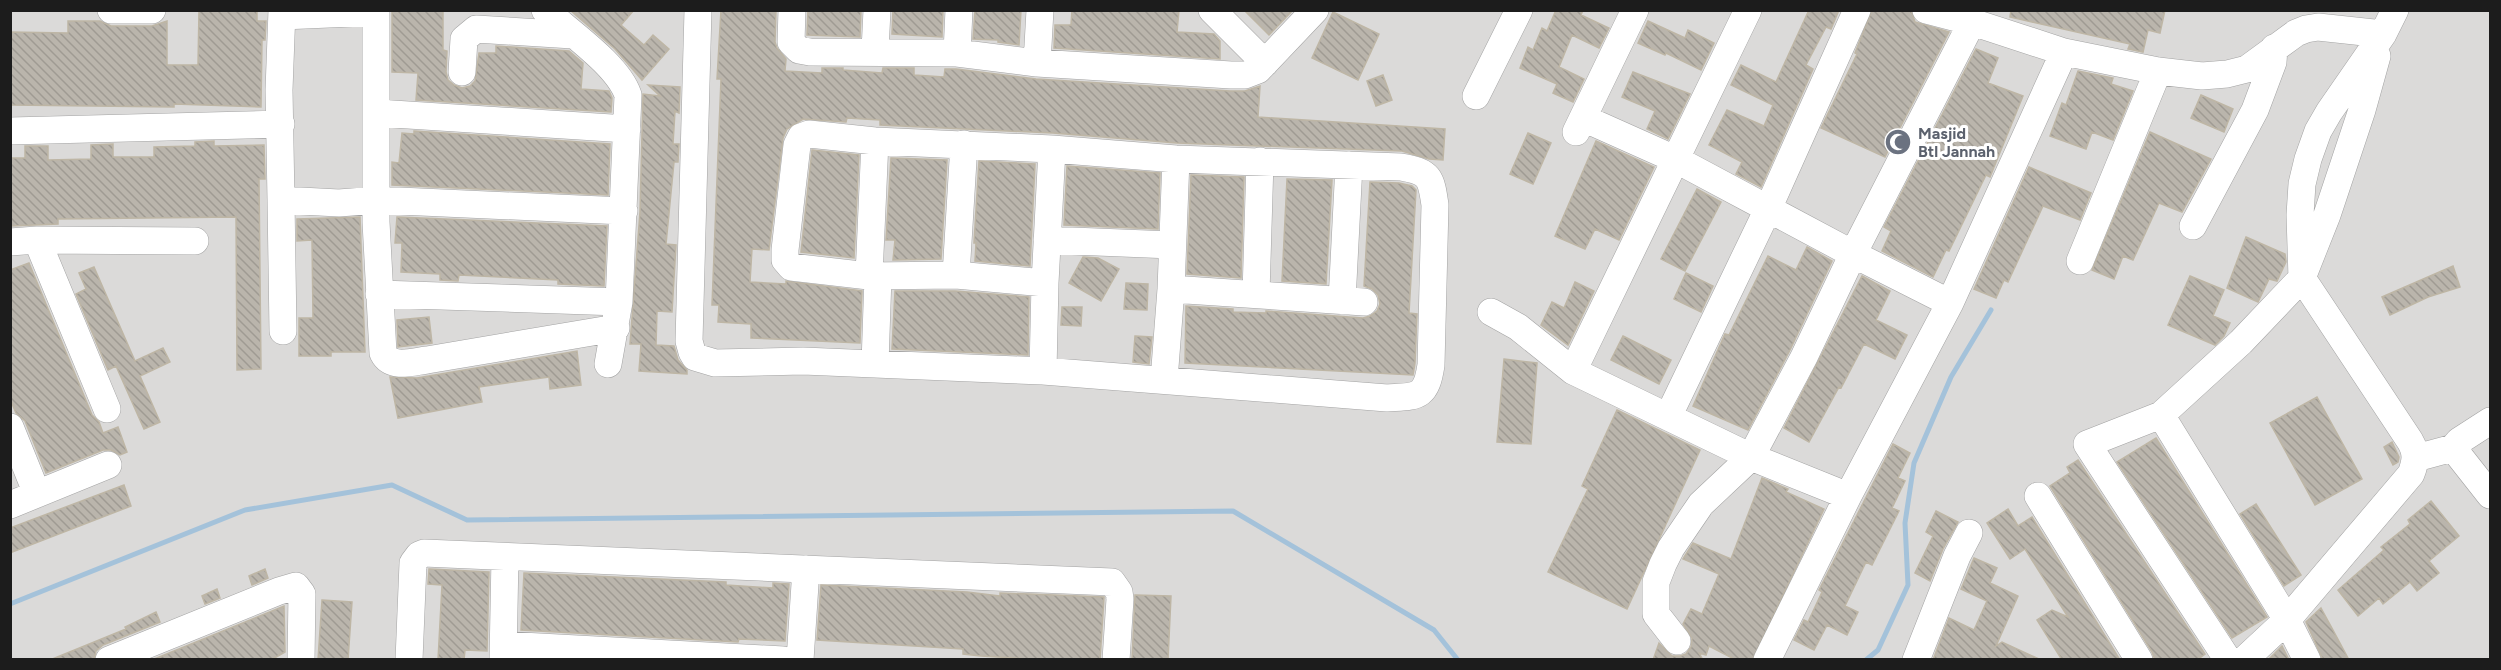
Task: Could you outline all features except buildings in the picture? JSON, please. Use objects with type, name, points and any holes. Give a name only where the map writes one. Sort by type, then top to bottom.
[{"type":"street","points":[[111,10],[152,10]]},
{"type":"street","points":[[544,10],[611,68],[624,84],[628,95],[617,315],[608,364]]},
{"type":"street","points":[[698,10],[689,322],[692,352],[695,357],[715,363],[803,361],[1043,371],[1387,398],[1416,396],[1423,392],[1429,381],[1431,365],[1435,205],[1430,178],[1416,170],[1349,165],[1176,159],[1052,149],[875,141],[809,134],[801,137],[797,145],[785,250],[785,260],[791,267],[874,276],[956,275],[1045,283]]},
{"type":"street","points":[[792,10],[791,42],[799,51],[957,53],[1037,63],[1231,75],[1251,74],[1315,10]]},
{"type":"street","points":[[875,51],[877,10]]},
{"type":"street","points":[[957,53],[959,10]]},
{"type":"street","points":[[1037,63],[1040,10]]},
{"type":"street","points":[[1212,10],[1264,63]]},
{"type":"street","points":[[1476,96],[1519,10]]},
{"type":"street","points":[[1635,10],[1579,125],[1677,160],[1950,303]]},
{"type":"street","points":[[1573,371],[1748,10]]},
{"type":"street","points":[[1668,417],[1768,209],[1857,10]]},
{"type":"street","points":[[1926,10],[1972,22],[2064,52],[2158,72],[2202,76],[2227,74],[2247,69],[2296,33],[2306,29],[2318,27],[2383,34]]},
{"type":"street","points":[[2244,660],[2287,620],[2411,474],[2416,458],[2410,441],[2302,278],[2300,215],[2302,183],[2307,159],[2318,131],[2329,112],[2383,34],[2395,10]]},
{"type":"street","points":[[283,331],[279,67],[282,13],[376,11],[380,294],[383,353],[391,363],[427,360],[617,315]]},
{"type":"street","points":[[462,72],[464,22],[483,29],[573,35]]},
{"type":"street","points":[[1677,641],[1656,614],[1656,582],[1663,564],[1671,548],[1701,504],[1751,457],[1804,357],[1853,254],[1972,22]]},
{"type":"street","points":[[2228,660],[2087,444],[2161,414],[2241,342],[2302,278],[2362,110],[2383,34]]},
{"type":"street","points":[[2193,226],[2255,110],[2273,62],[2274,48]]},
{"type":"street","points":[[1767,660],[1848,496],[1950,303],[2064,52]]},
{"type":"street","points":[[2080,261],[2158,72]]},
{"type":"street","points":[[377,113],[627,129]]},
{"type":"street","points":[[10,131],[281,124]]},
{"type":"street","points":[[875,141],[875,364]]},
{"type":"street","points":[[956,275],[964,144]]},
{"type":"street","points":[[1043,371],[1052,149]]},
{"type":"street","points":[[1164,380],[1171,290],[1176,159]]},
{"type":"street","points":[[1257,294],[1260,161]]},
{"type":"street","points":[[1171,290],[1353,301],[1349,165]]},
{"type":"street","points":[[281,200],[339,203],[377,200],[624,211]]},
{"type":"street","points":[[10,242],[37,240],[195,241]]},
{"type":"street","points":[[37,240],[107,409]]},
{"type":"street","points":[[1047,240],[1172,245]]},
{"type":"street","points":[[380,294],[617,315]]},
{"type":"street","points":[[1491,312],[1518,327],[1573,371],[1751,457],[1848,496]]},
{"type":"street","points":[[2161,414],[2287,620],[2307,660]]},
{"type":"street","points":[[2416,458],[2453,447],[2490,421]]},
{"type":"street","points":[[10,427],[37,494]]},
{"type":"street","points":[[2453,447],[2490,495]]},
{"type":"street","points":[[10,505],[108,465]]},
{"type":"street","points":[[2038,496],[2139,660]]},
{"type":"street","points":[[1916,660],[1957,556],[1969,533]]},
{"type":"street","points":[[409,660],[410,587],[413,563],[424,553],[1112,582],[1119,592],[1120,599],[1116,660]]},
{"type":"street","points":[[505,557],[504,652],[783,660]]},
{"type":"street","points":[[800,660],[806,569]]},
{"type":"street","points":[[109,660],[270,594],[296,586],[303,594],[301,660]]},
{"type":"shaded area","points":[[11,11],[2490,11],[2490,659],[11,659]]},
{"type":"waterway","points":[[1866,660],[1878,650],[1908,585],[1905,523],[1914,463],[1951,377],[1991,310]]},
{"type":"waterway","points":[[10,604],[245,510],[392,485],[467,520],[1233,511],[1434,630],[1458,660]]},
{"type":"place","name":"Masjid Btl Jannah","points":[[1898,142]]}]
